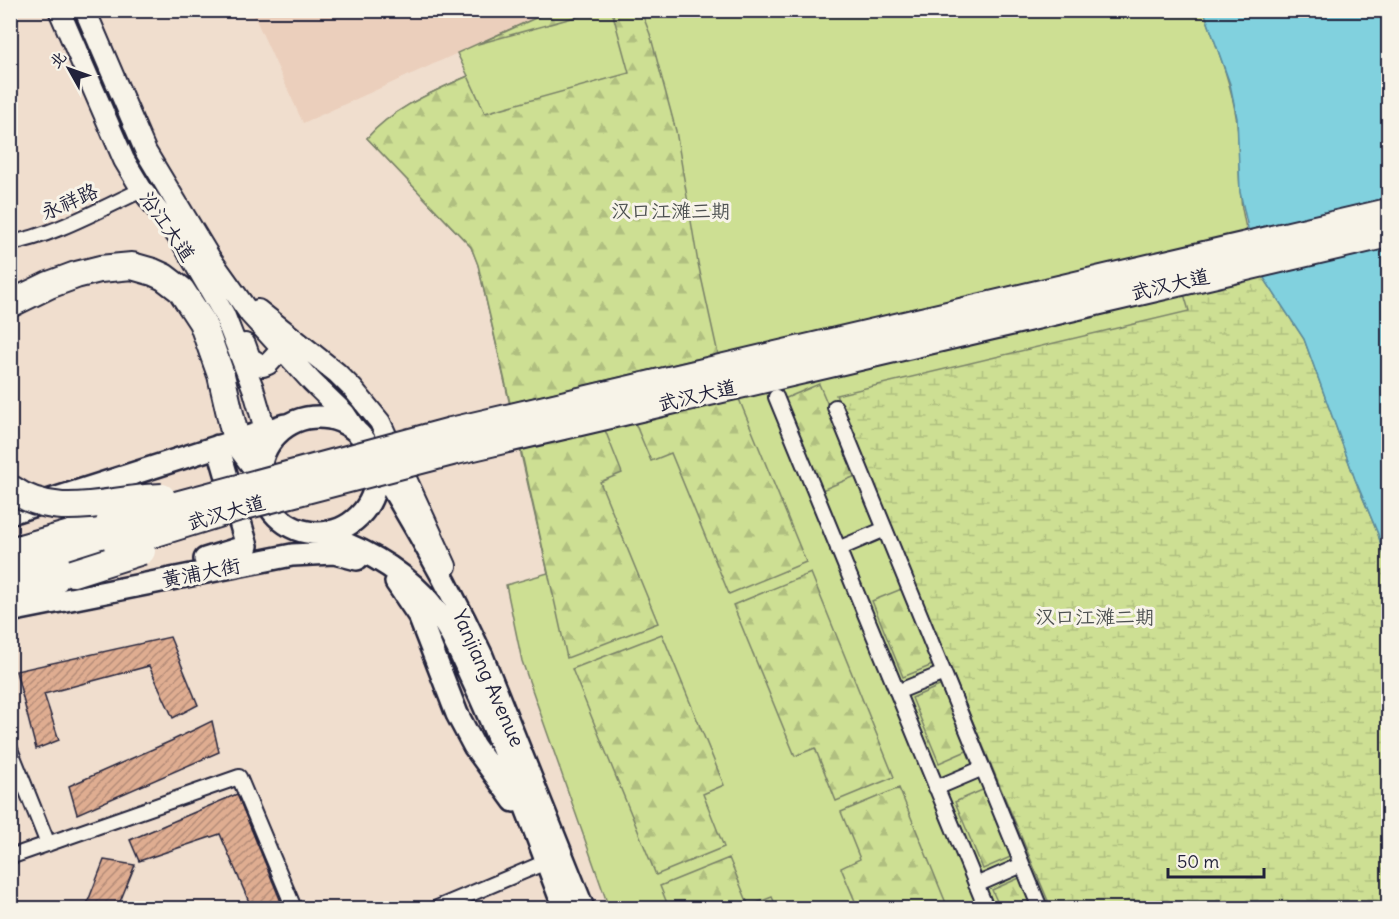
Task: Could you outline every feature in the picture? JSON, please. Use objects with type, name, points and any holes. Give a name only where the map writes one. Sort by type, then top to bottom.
[{"type":"highway","name":"武汉大道","points":[[10,550],[451,430],[1389,212]]},
{"type":"highway","name":"武汉大道","points":[[10,574],[117,545],[237,508],[468,448],[1389,234]]},
{"type":"highway","points":[[10,304],[76,275],[100,269],[132,266],[164,277],[181,290],[195,310],[212,347],[221,375],[227,443],[260,472]]},
{"type":"highway","points":[[10,488],[32,500],[71,508],[140,498],[207,497]]},
{"type":"highway","points":[[10,594],[195,534],[237,508]]},
{"type":"main road","name":"沿江大道","points":[[59,10],[124,160],[142,190],[182,243],[224,314],[249,378],[267,437]]},
{"type":"main road","name":"沿江大道","points":[[85,10],[146,152],[189,226],[232,291]]},
{"type":"main road","points":[[232,291],[282,350],[345,414],[370,448],[375,468],[374,488],[360,514],[344,527],[325,533],[295,529],[278,518],[262,492],[260,472],[267,437]]},
{"type":"main road","points":[[232,291],[327,363],[353,389],[380,422],[438,548],[464,616]]},
{"type":"main road","points":[[224,314],[239,326],[248,355],[257,363],[263,366],[268,364],[282,350]]},
{"type":"main road","points":[[10,513],[227,443],[267,437],[291,423],[310,417],[331,418],[357,432]]},
{"type":"main road","points":[[141,584],[161,572],[246,546],[227,443]]},
{"type":"main road","name":"Yanjiang Avenue","points":[[373,458],[464,616],[498,691],[583,909]]},
{"type":"main road","name":"Yanjiang Avenue","points":[[314,533],[375,556],[415,586],[445,624],[488,712],[564,909]]},
{"type":"main road","name":"黄浦大街","points":[[10,611],[234,565],[316,552],[343,555],[390,573]]},
{"type":"main road","points":[[375,556],[390,573],[419,616],[457,714],[474,746],[531,824]]},
{"type":"street","name":"永祥路","points":[[10,243],[50,231],[142,190]]},
{"type":"street","points":[[776,397],[986,909]]},
{"type":"street","points":[[835,407],[1040,909]]},
{"type":"street","points":[[838,549],[885,529]]},
{"type":"street","points":[[897,692],[944,673]]},
{"type":"street","points":[[10,749],[48,844]]},
{"type":"street","points":[[936,788],[983,768]]},
{"type":"street","points":[[10,856],[238,777],[294,909]]},
{"type":"street","points":[[437,909],[546,862]]},
{"type":"street","points":[[976,885],[1022,866]]},
{"type":"shaded area","points":[[252,11],[551,11],[303,123]]},
{"type":"green space","name":"汉口江滩二期","points":[[551,11],[1204,11],[1222,62],[1236,116],[1241,204],[1247,233],[1378,534],[1388,569],[1388,908],[609,908],[522,661],[506,585],[548,573],[478,264],[471,247],[367,138],[377,127],[401,109],[468,76],[457,53]]},
{"type":"green space","points":[[551,11],[597,11],[478,44]]},
{"type":"green space","name":"汉口江滩三期","points":[[612,11],[641,11],[650,34],[676,131],[698,263],[718,354],[510,403],[478,265],[471,247],[367,138],[377,127],[401,109],[468,76],[485,113],[629,73]]},
{"type":"green space","points":[[1262,275],[1304,339],[1355,479],[1378,534],[1388,569],[1388,908],[1051,908],[836,395],[1189,311],[1184,294]]},
{"type":"green space","points":[[819,384],[858,475],[822,490],[784,399]]},
{"type":"green space","points":[[739,399],[806,562],[729,594],[671,453],[651,461],[635,423]]},
{"type":"green space","points":[[605,430],[622,473],[600,482],[658,623],[567,658],[521,450]]},
{"type":"green space","points":[[811,573],[894,777],[836,801],[815,748],[795,756],[733,605]]},
{"type":"green space","points":[[904,588],[935,664],[903,677],[872,601]]},
{"type":"green space","points":[[662,634],[724,785],[703,794],[724,847],[656,875],[572,669]]},
{"type":"green space","points":[[944,684],[971,749],[939,763],[912,698]]},
{"type":"green space","points":[[899,788],[948,908],[858,908],[841,868],[860,859],[841,812]]},
{"type":"green space","points":[[987,788],[1015,855],[983,869],[955,802]]},
{"type":"green space","points":[[729,858],[749,906],[772,897],[777,908],[669,908],[660,886]]},
{"type":"green space","points":[[1024,876],[1037,908],[1000,908],[992,890]]},
{"type":"water","points":[[1204,11],[1388,11],[1388,569],[1378,534],[1355,479],[1304,339],[1262,275],[1253,251],[1240,192],[1237,118],[1230,84]]},
{"type":"building","points":[[170,637],[198,705],[173,718],[149,666],[44,694],[59,740],[36,749],[16,671]]},
{"type":"building","points":[[212,721],[219,752],[77,814],[69,786]]},
{"type":"building","points":[[237,794],[284,909],[252,909],[220,834],[139,861],[130,840]]},
{"type":"building","points":[[104,860],[135,865],[117,909],[85,909]]}]
